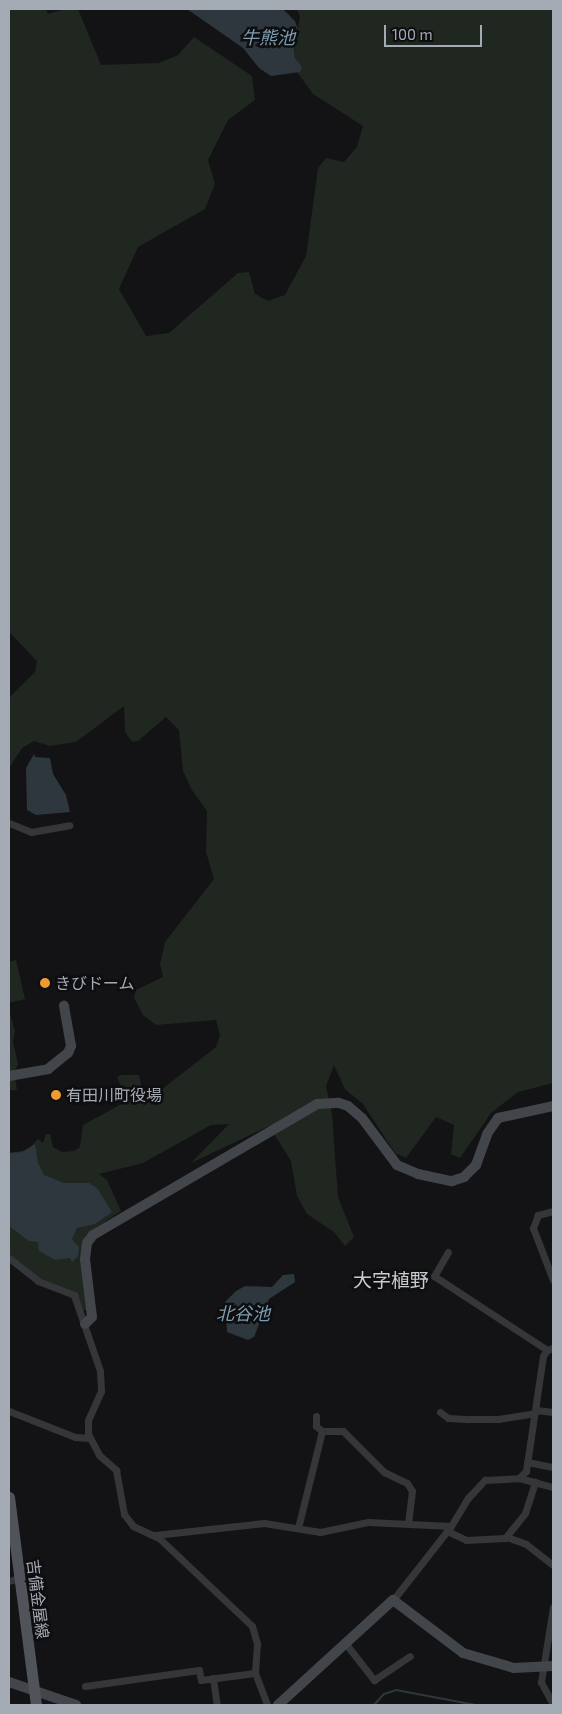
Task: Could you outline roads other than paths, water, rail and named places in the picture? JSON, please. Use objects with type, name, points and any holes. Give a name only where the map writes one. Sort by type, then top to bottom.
[{"type":"main road","name":"吉備金屋線","points":[[9,1497],[14,1580],[36,1705]]},
{"type":"street","points":[[9,823],[31,832],[69,825]]},
{"type":"street","points":[[9,1076],[48,1069],[68,1053],[71,1046],[64,1006]]},
{"type":"street","points":[[85,1324],[92,1317],[85,1259],[87,1243],[93,1235],[317,1104],[339,1103],[348,1106],[362,1118],[397,1165],[445,1181],[458,1180],[473,1170],[487,1134],[498,1118],[553,1106]]},
{"type":"street","points":[[553,1212],[538,1215],[533,1228],[553,1280]]},
{"type":"street","points":[[448,1252],[434,1276],[550,1349]]},
{"type":"street","points":[[9,1258],[44,1284],[72,1293],[99,1364],[101,1386],[88,1420],[90,1438],[99,1455],[116,1470],[119,1498],[127,1519],[133,1526],[155,1534],[252,1626],[257,1644],[255,1673],[267,1705]]},
{"type":"street","points":[[519,1478],[524,1474],[527,1462],[535,1411],[553,1341]]},
{"type":"street","points":[[9,1411],[75,1437],[90,1438]]},
{"type":"street","points":[[440,1412],[448,1418],[470,1419],[498,1419],[535,1411],[553,1412]]},
{"type":"street","points":[[316,1416],[316,1426],[322,1431],[343,1432],[384,1472],[407,1483],[412,1491],[408,1524]]},
{"type":"street","points":[[298,1528],[322,1431]]},
{"type":"street","points":[[527,1462],[553,1467]]},
{"type":"street","points":[[278,1705],[393,1600],[449,1528],[468,1498],[485,1480],[519,1478],[553,1486]]},
{"type":"street","points":[[507,1537],[525,1513],[535,1482]]},
{"type":"street","points":[[155,1534],[237,1524],[270,1523],[320,1532],[368,1522],[408,1524],[449,1528],[466,1540],[507,1537],[526,1544],[553,1565]]},
{"type":"street","points":[[393,1600],[463,1653],[514,1668],[542,1669],[553,1666]]},
{"type":"street","points":[[553,1607],[542,1669],[543,1688],[553,1705]]},
{"type":"street","points":[[346,1644],[374,1680],[410,1656]]},
{"type":"street","points":[[85,1686],[199,1670],[201,1680],[255,1673]]},
{"type":"street","points":[[213,1678],[217,1705]]},
{"type":"street","points":[[9,1682],[76,1705]]},
{"type":"water","name":"牛熊池","points":[[187,9],[283,9],[295,21],[298,30],[293,41],[295,58],[302,67],[300,72],[271,76],[259,68],[243,48]]},
{"type":"water","points":[[34,754],[35,757],[50,758],[53,774],[66,795],[70,812],[36,815],[27,810],[26,768]]},
{"type":"water","points":[[35,1144],[38,1163],[44,1175],[64,1183],[89,1183],[97,1188],[112,1212],[95,1224],[77,1228],[72,1239],[79,1247],[78,1256],[72,1262],[70,1258],[55,1260],[39,1251],[38,1242],[29,1241],[9,1226],[9,1153],[22,1152]]},
{"type":"water","name":"北谷池","points":[[294,1274],[295,1282],[269,1299],[254,1337],[248,1340],[227,1332],[225,1302],[236,1291],[245,1286],[272,1287],[283,1275]]},
{"type":"waterway","points":[[374,1705],[384,1694],[396,1690],[476,1705]]},
{"type":"place","name":"きびドーム","points":[[45,983]]},
{"type":"place","name":"有田川町役場","points":[[56,1095]]},
{"type":"district","name":"大字植野","points":[[391,1280]]}]
